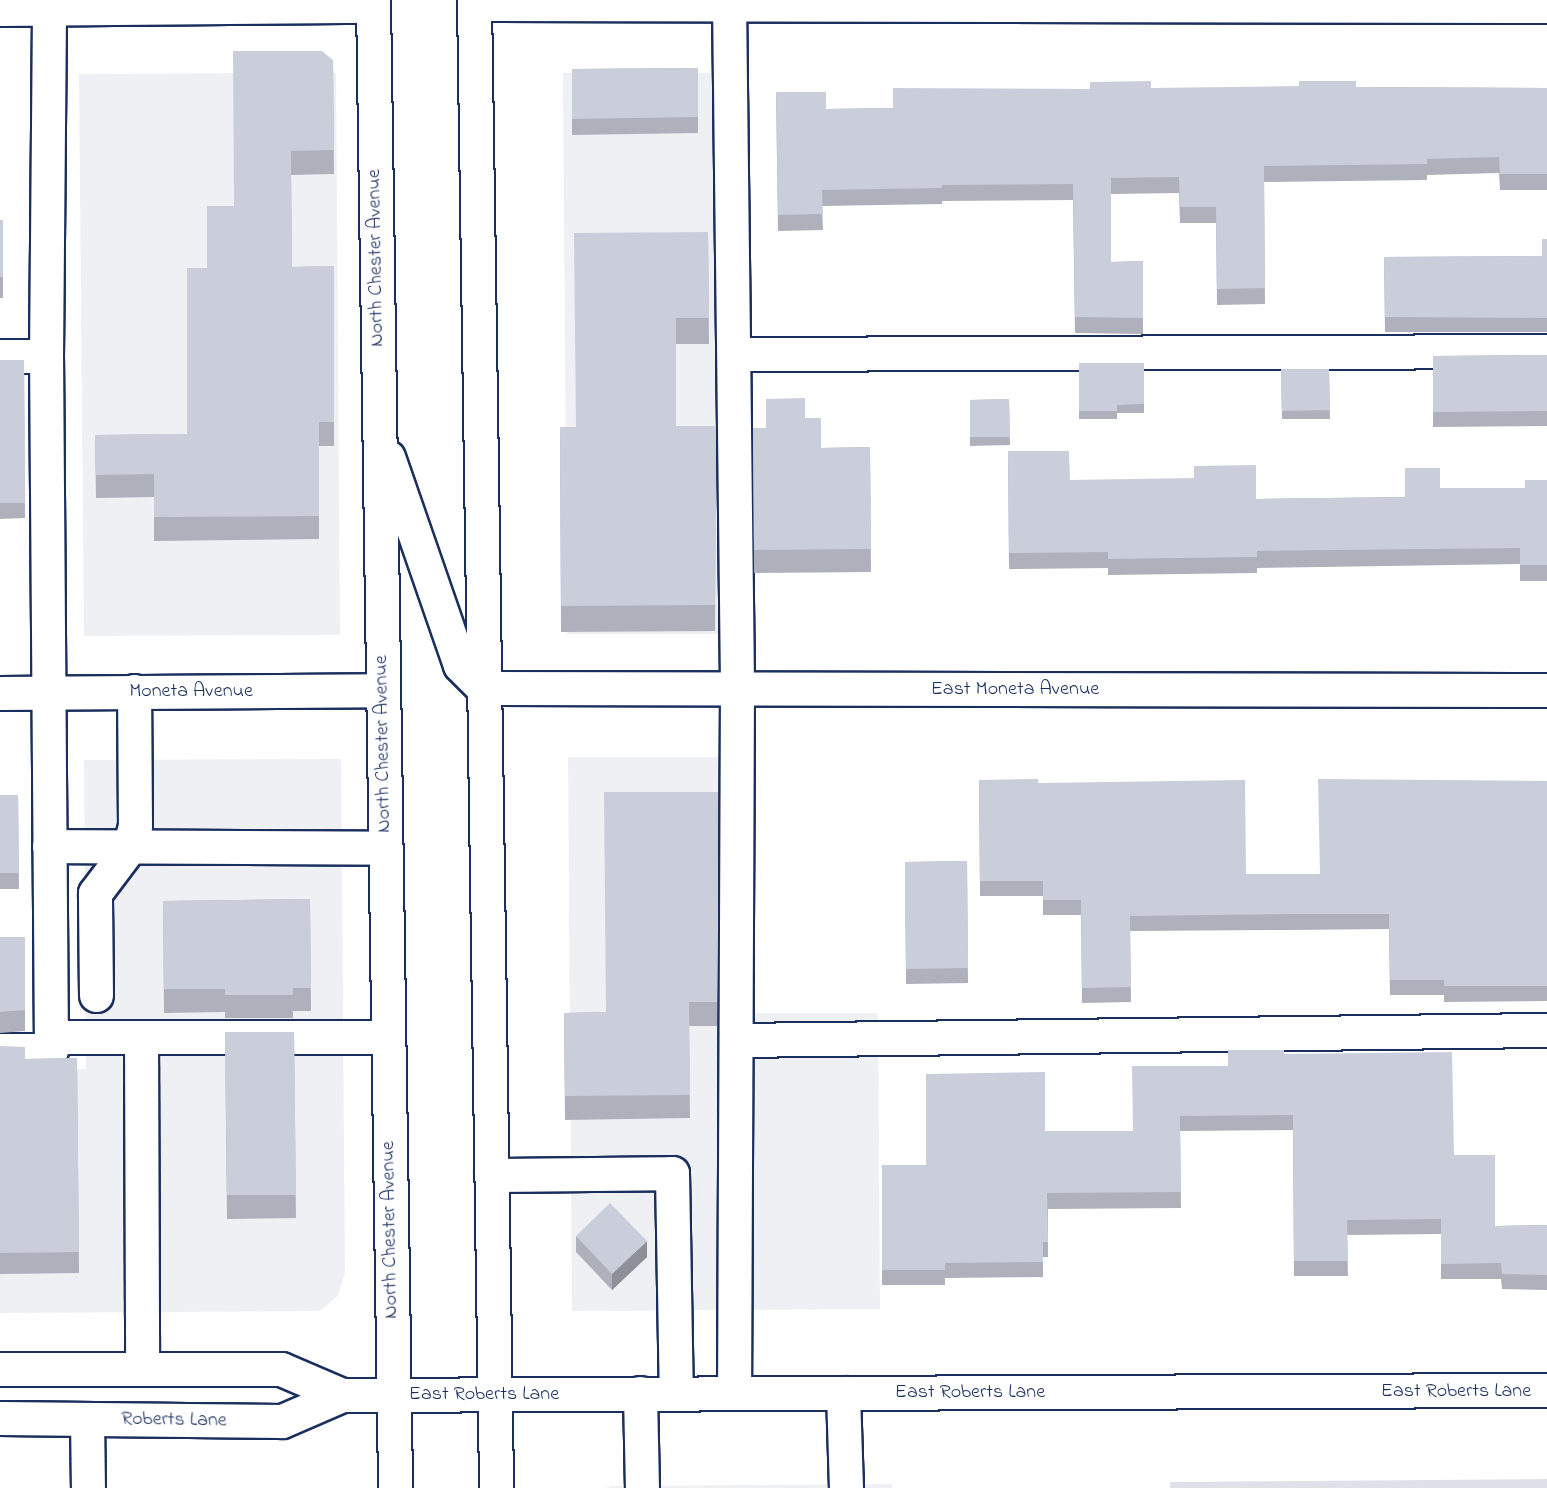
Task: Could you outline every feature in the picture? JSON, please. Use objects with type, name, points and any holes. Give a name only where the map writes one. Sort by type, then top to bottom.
[{"type":"main road","points":[[496,1488],[474,2],[1547,6]]},
{"type":"main road","points":[[0,9],[49,4],[373,3]]},
{"type":"main road","name":"North Chester Avenue","points":[[373,3],[395,1488]]},
{"type":"main road","points":[[729,3],[737,688],[734,1393]]},
{"type":"main road","points":[[0,1050],[51,1050],[46,356],[49,4]]},
{"type":"main road","points":[[734,354],[1547,351]]},
{"type":"main road","points":[[0,356],[46,356]]},
{"type":"main road","points":[[379,430],[460,665],[483,688]]},
{"type":"main road","name":"East Moneta Avenue","points":[[483,688],[1547,690]]},
{"type":"main road","name":"Moneta Avenue","points":[[0,693],[382,690]]},
{"type":"main road","points":[[96,995],[95,893],[129,848],[135,826],[134,691]]},
{"type":"main road","points":[[49,846],[384,848]]},
{"type":"main road","points":[[736,1040],[1547,1030]]},
{"type":"main road","points":[[51,1037],[387,1037]]},
{"type":"main road","points":[[141,1037],[142,1369]]},
{"type":"main road","points":[[491,1175],[672,1173],[676,1393]]},
{"type":"main road","name":"Roberts Lane","points":[[0,1369],[280,1369],[342,1395],[393,1395]]},
{"type":"main road","name":"East Roberts Lane","points":[[393,1395],[1547,1390]]},
{"type":"main road","points":[[640,1393],[642,1488]]},
{"type":"main road","points":[[843,1393],[846,1488]]},
{"type":"main road","name":"Roberts Lane","points":[[0,1418],[282,1421],[342,1395]]},
{"type":"main road","points":[[87,1419],[88,1488]]},
{"type":"shaded area","points":[[336,73],[340,635],[84,636],[79,74]]},
{"type":"shaded area","points":[[563,73],[717,73],[721,634],[567,634]]},
{"type":"shaded area","points":[[568,757],[748,757],[750,1013],[878,1013],[880,1309],[572,1311]]},
{"type":"shaded area","points":[[341,759],[345,1273],[338,1296],[320,1311],[0,1313],[0,1069],[86,1069],[84,760]]},
{"type":"shaded area","points":[[1547,1479],[1547,1488],[1170,1488],[1170,1482]]},
{"type":"shaded area","points":[[892,1484],[892,1488],[605,1488],[611,1486]]},
{"type":"building","points":[[233,51],[322,51],[333,60],[334,150],[291,151],[292,267],[334,266],[334,422],[319,422],[319,516],[154,517],[154,474],[96,475],[95,435],[187,434],[187,268],[207,268],[207,206],[234,206]]},
{"type":"building","points":[[698,68],[698,117],[572,119],[572,69]]},
{"type":"building","points":[[1151,81],[1151,88],[1299,86],[1299,81],[1356,81],[1356,87],[1547,88],[1547,174],[1500,174],[1499,157],[1427,159],[1427,164],[1264,166],[1265,288],[1217,289],[1216,207],[1180,207],[1179,177],[1111,178],[1111,262],[1143,261],[1143,318],[1075,317],[1073,184],[942,185],[942,188],[822,190],[823,214],[778,215],[776,92],[826,92],[826,109],[893,108],[893,88],[1090,89],[1090,82]]},
{"type":"building","points":[[0,220],[3,220],[3,277],[0,277]]},
{"type":"building","points":[[708,232],[709,318],[676,318],[676,426],[716,426],[715,605],[561,606],[560,427],[576,427],[574,233]]},
{"type":"building","points":[[1542,239],[1547,239],[1547,318],[1385,317],[1384,257],[1542,256]]},
{"type":"building","points":[[1547,355],[1547,411],[1433,412],[1433,356]]},
{"type":"building","points":[[0,360],[24,360],[25,503],[0,503]]},
{"type":"building","points":[[1079,363],[1144,363],[1144,404],[1117,405],[1117,411],[1079,411]]},
{"type":"building","points":[[1281,369],[1329,369],[1330,410],[1282,411]]},
{"type":"building","points":[[805,398],[805,418],[821,418],[821,448],[870,447],[871,549],[754,550],[753,428],[766,428],[766,399]]},
{"type":"building","points":[[1009,399],[1010,437],[970,437],[970,400]]},
{"type":"building","points":[[1008,451],[1069,451],[1070,480],[1194,478],[1194,466],[1256,465],[1256,499],[1405,497],[1405,468],[1440,468],[1440,488],[1525,488],[1525,480],[1547,480],[1547,565],[1520,565],[1520,548],[1257,551],[1257,557],[1108,559],[1108,552],[1009,553]]},
{"type":"building","points":[[1038,779],[1038,783],[1245,780],[1246,874],[1320,874],[1318,779],[1547,781],[1547,986],[1444,986],[1444,980],[1390,980],[1389,914],[1288,914],[1130,916],[1131,987],[1082,988],[1081,900],[1043,900],[1043,881],[980,881],[979,780]]},
{"type":"building","points":[[604,792],[718,792],[717,1002],[689,1002],[690,1095],[565,1096],[564,1013],[606,1012]]},
{"type":"building","points":[[0,795],[18,795],[19,873],[0,873]]},
{"type":"building","points":[[967,861],[968,968],[906,969],[905,862]]},
{"type":"building","points":[[310,899],[311,988],[293,988],[293,995],[225,995],[225,989],[164,989],[163,901]]},
{"type":"building","points":[[0,937],[25,937],[25,1010],[0,1012]]},
{"type":"building","points":[[225,1032],[294,1032],[296,1195],[227,1195]]},
{"type":"building","points":[[0,1046],[25,1047],[25,1059],[77,1058],[79,1252],[0,1253]]},
{"type":"building","points":[[1228,1050],[1284,1050],[1284,1054],[1452,1052],[1454,1155],[1495,1155],[1495,1226],[1547,1225],[1547,1275],[1502,1274],[1501,1263],[1441,1264],[1441,1219],[1347,1220],[1348,1261],[1294,1261],[1293,1115],[1180,1116],[1181,1192],[1047,1193],[1048,1242],[1043,1242],[1043,1262],[945,1263],[945,1270],[882,1270],[882,1165],[926,1165],[926,1074],[1045,1072],[1045,1131],[1133,1131],[1132,1066],[1228,1066]]},
{"type":"building","points":[[610,1203],[647,1241],[612,1274],[576,1236]]}]
